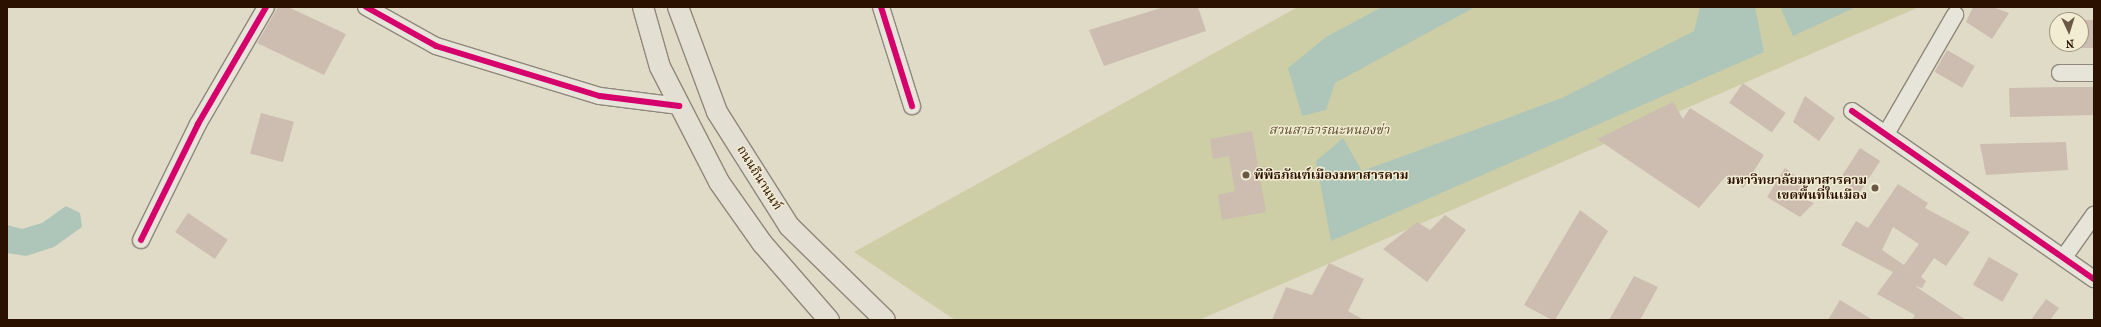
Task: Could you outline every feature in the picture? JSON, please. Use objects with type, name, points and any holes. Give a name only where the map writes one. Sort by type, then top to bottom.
[{"type":"main road","points":[[643,7],[660,67],[719,182],[762,243],[829,320]]},
{"type":"main road","name":"ถนนถีนานนท์","points":[[678,7],[717,112],[789,226],[885,320]]},
{"type":"street","points":[[141,240],[198,124],[266,7]]},
{"type":"street","points":[[366,7],[436,46],[600,96],[679,106]]},
{"type":"street","points":[[881,7],[912,106]]},
{"type":"street","points":[[1886,134],[1955,16]]},
{"type":"street","points":[[2060,73],[2094,73]]},
{"type":"street","points":[[1852,111],[2094,279]]},
{"type":"street","points":[[2064,257],[2094,215]]},
{"type":"green space","name":"สวนสาธารณะหนองข่า","points":[[1298,7],[1919,7],[1199,320],[955,320],[854,252]]},
{"type":"shaded area","points":[[1382,7],[1475,7],[1335,83],[1326,110],[1302,116],[1288,68],[1326,37]]},
{"type":"shaded area","points":[[1700,7],[1755,7],[1764,52],[1331,241],[1316,161],[1343,138],[1362,171],[1562,98],[1694,31]]},
{"type":"shaded area","points":[[1784,7],[1856,7],[1793,36],[1781,9]]},
{"type":"shaded area","points":[[66,206],[80,213],[82,227],[54,247],[26,256],[7,253],[7,225],[22,229],[42,223]]},
{"type":"building","points":[[278,7],[288,7],[346,34],[324,75],[257,43]]},
{"type":"building","points":[[1164,7],[1198,7],[1206,31],[1104,66],[1089,30]]},
{"type":"building","points":[[1973,7],[1993,7],[2009,13],[1992,39],[1966,22]]},
{"type":"building","points":[[2089,20],[2094,20],[2094,48],[2089,48]]},
{"type":"building","points":[[1947,50],[1975,66],[1962,88],[1934,72]]},
{"type":"building","points":[[1743,83],[1786,113],[1772,132],[1729,103]]},
{"type":"building","points":[[2094,87],[2094,115],[2010,117],[2009,88]]},
{"type":"building","points":[[1805,96],[1835,118],[1819,141],[1793,122]]},
{"type":"building","points":[[1673,102],[1683,119],[1690,108],[1764,155],[1743,188],[1726,176],[1699,208],[1597,139]]},
{"type":"building","points":[[261,113],[294,122],[283,162],[250,154]]},
{"type":"building","name":"พิพิธภัณฑ์เมืองมหาสารคาม","points":[[1252,131],[1266,212],[1222,220],[1218,195],[1235,191],[1229,156],[1213,159],[1210,139]]},
{"type":"building","points":[[2066,142],[2068,170],[1986,175],[1980,144]]},
{"type":"building","points":[[1860,148],[1880,161],[1859,194],[1839,181]]},
{"type":"building","points":[[1785,168],[1808,185],[1800,197],[1814,203],[1800,217],[1767,197]]},
{"type":"building","points":[[1898,184],[1928,203],[1925,208],[1970,232],[1946,266],[1934,258],[1921,277],[1926,281],[1922,288],[1915,286],[1966,320],[1912,320],[1915,315],[1877,294],[1893,272],[1841,245],[1856,221],[1868,228]],"holes":[[[1893,227],[1919,244],[1904,265],[1882,250]]]},
{"type":"building","points":[[1580,210],[1608,231],[1555,320],[1552,320],[1524,305]]},
{"type":"building","points":[[188,213],[228,240],[215,259],[175,232]]},
{"type":"building","points":[[1445,215],[1466,230],[1427,282],[1383,249],[1417,222],[1430,230]]},
{"type":"building","points":[[1989,257],[2018,274],[2002,302],[1973,285]]},
{"type":"building","points":[[1329,263],[1364,279],[1348,311],[1364,320],[1272,320],[1286,287],[1312,295]]},
{"type":"building","points":[[1634,276],[1658,287],[1640,320],[1609,320]]},
{"type":"building","points":[[2046,299],[2059,308],[2050,320],[2031,320]]},
{"type":"building","points":[[1840,300],[1873,320],[1828,320]]},
{"type":"cycle path","points":[[141,240],[198,124],[266,7]]},
{"type":"cycle path","points":[[366,7],[436,46],[600,96],[679,106]]},
{"type":"cycle path","points":[[881,7],[912,106]]},
{"type":"cycle path","points":[[1852,111],[2094,279]]},
{"type":"place","name":"พิพิธภัณฑ์เมืองมหาสารคาม","points":[[1246,175]]},
{"type":"place","name":"มหาวิทยาลัยมหาสารคาม เขตพื้นที่ในเมือง","points":[[1875,188]]}]
